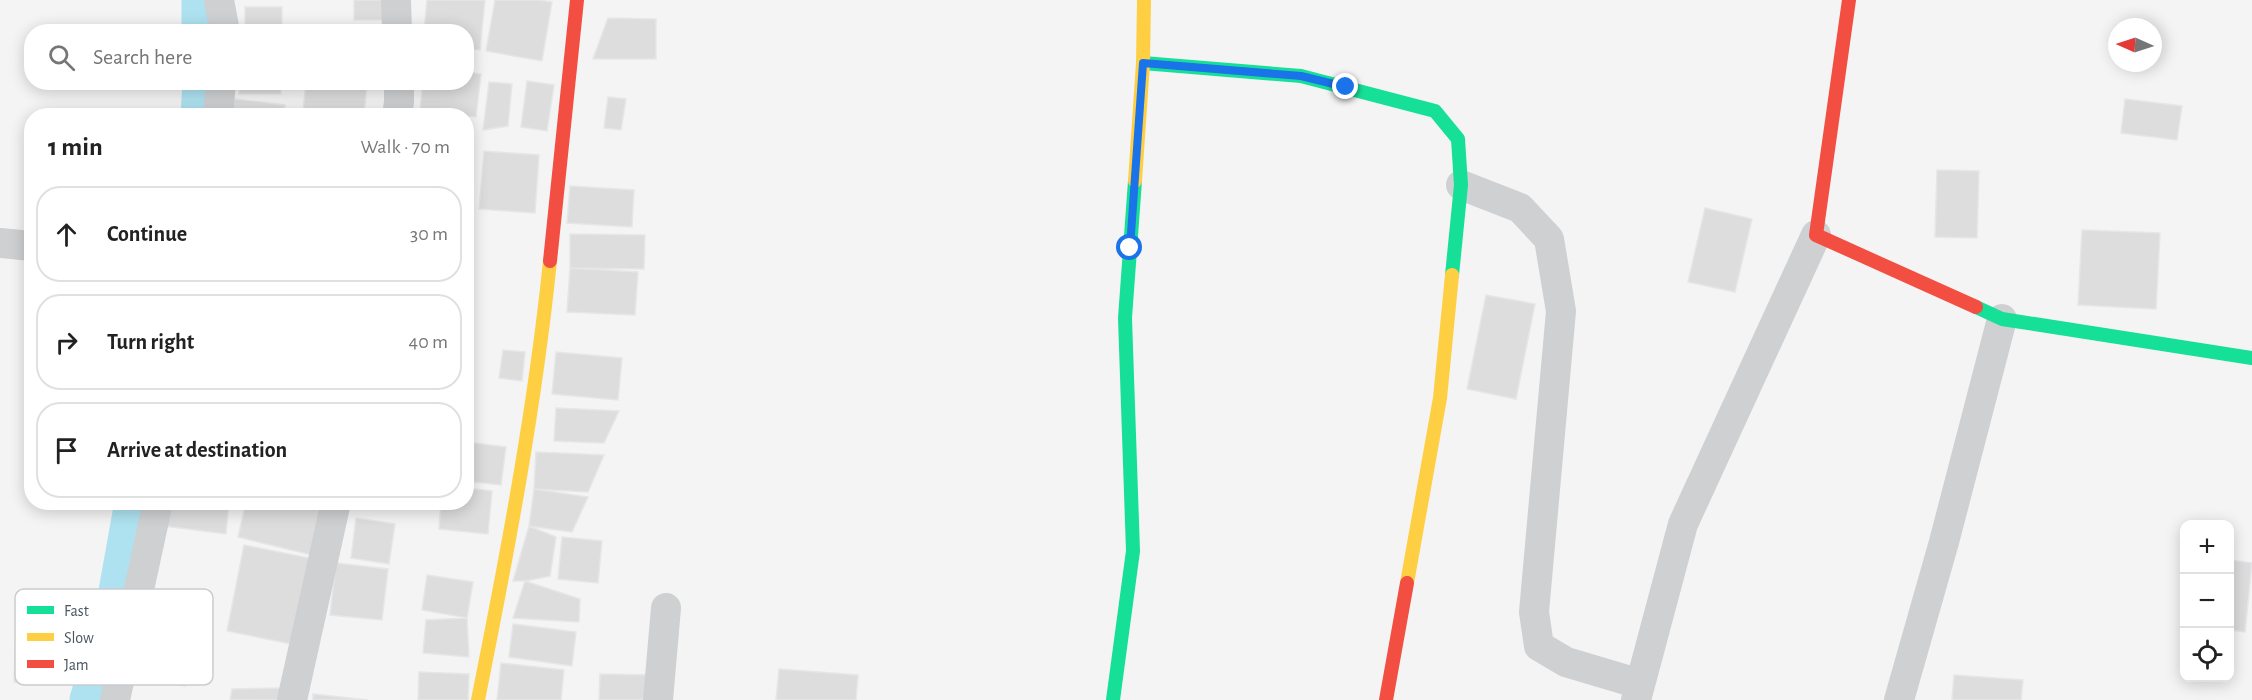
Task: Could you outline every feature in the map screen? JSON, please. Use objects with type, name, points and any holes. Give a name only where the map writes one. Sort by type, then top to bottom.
[{"type":"street","points":[[219,0],[224,24]]},
{"type":"street","points":[[396,0],[397,24]]},
{"type":"street","points":[[478,700],[508,549],[544,323],[577,0]]},
{"type":"street","points":[[1113,700],[1133,551],[1125,318],[1143,63],[1144,0]]},
{"type":"street","points":[[1461,185],[1520,208],[1549,239],[1551,249],[1561,311],[1534,612],[1539,646],[1566,662],[1638,692],[1683,524],[1816,235],[1849,0]]},
{"type":"street","points":[[1143,63],[1301,76],[1435,111],[1458,139],[1461,185],[1440,398],[1386,700]]},
{"type":"street","points":[[219,108],[220,90]]},
{"type":"street","points":[[398,108],[399,90]]},
{"type":"street","points":[[1816,235],[2002,319],[2252,358]]},
{"type":"street","points":[[0,243],[24,245]]},
{"type":"street","points":[[1899,700],[1944,542],[2002,319]]},
{"type":"street","points":[[139,589],[156,510]]},
{"type":"street","points":[[292,700],[334,510]]},
{"type":"street","points":[[658,700],[666,608]]},
{"type":"street","points":[[115,700],[118,685]]},
{"type":"building","points":[[354,0],[388,0],[388,20],[354,20]]},
{"type":"building","points":[[427,0],[485,0],[480,50],[474,50],[474,24],[425,24]]},
{"type":"building","points":[[495,0],[552,2],[542,61],[486,51]]},
{"type":"building","points":[[245,7],[282,7],[282,24],[245,24]]},
{"type":"building","points":[[608,18],[656,19],[656,59],[593,59]]},
{"type":"building","points":[[474,73],[481,74],[476,117],[474,117],[474,108],[420,108],[422,90],[474,90]]},
{"type":"building","points":[[527,81],[554,85],[547,131],[521,127]]},
{"type":"building","points":[[489,82],[512,84],[508,126],[483,130]]},
{"type":"building","points":[[239,90],[281,90],[281,94],[239,94]]},
{"type":"building","points":[[305,90],[366,90],[365,108],[303,108]]},
{"type":"building","points":[[608,97],[626,99],[621,130],[604,128]]},
{"type":"building","points":[[234,99],[285,105],[285,108],[233,108]]},
{"type":"building","points":[[2125,99],[2182,106],[2177,140],[2121,133]]},
{"type":"building","points":[[484,151],[539,155],[535,213],[479,209]]},
{"type":"building","points":[[1937,170],[1979,171],[1977,238],[1935,237]]},
{"type":"building","points":[[570,186],[634,190],[632,227],[567,223]]},
{"type":"building","points":[[1705,208],[1752,219],[1735,292],[1688,282]]},
{"type":"building","points":[[2082,230],[2160,233],[2156,309],[2078,305]]},
{"type":"building","points":[[570,234],[645,235],[644,269],[570,268]]},
{"type":"building","points":[[570,268],[638,272],[635,315],[567,312]]},
{"type":"building","points":[[1486,295],[1535,304],[1516,399],[1467,389]]},
{"type":"building","points":[[503,350],[525,352],[522,381],[499,378]]},
{"type":"building","points":[[556,352],[622,358],[618,400],[552,394]]},
{"type":"building","points":[[556,408],[619,411],[604,443],[554,441]]},
{"type":"building","points":[[474,443],[506,447],[501,485],[474,482]]},
{"type":"building","points":[[536,452],[604,455],[588,492],[534,489]]},
{"type":"building","points":[[474,489],[492,491],[488,534],[439,529],[440,510],[474,510]]},
{"type":"building","points":[[534,489],[588,497],[572,532],[529,526]]},
{"type":"building","points":[[165,510],[228,510],[226,534],[164,526]]},
{"type":"building","points":[[244,510],[318,510],[326,512],[316,556],[238,537]]},
{"type":"building","points":[[356,518],[395,524],[389,564],[351,558]]},
{"type":"building","points":[[529,526],[556,537],[550,576],[513,581]]},
{"type":"building","points":[[562,537],[602,541],[598,583],[558,579]]},
{"type":"building","points":[[244,545],[314,559],[297,645],[227,631]]},
{"type":"building","points":[[2234,561],[2252,563],[2245,632],[2234,631]]},
{"type":"building","points":[[336,563],[388,569],[382,620],[330,615]]},
{"type":"building","points":[[427,575],[473,582],[467,618],[422,610]]},
{"type":"building","points":[[525,581],[580,599],[579,622],[513,618]]},
{"type":"building","points":[[467,618],[469,657],[423,653],[426,620]]},
{"type":"building","points":[[513,624],[576,632],[572,666],[509,657]]},
{"type":"building","points":[[501,663],[564,670],[561,700],[497,700]]},
{"type":"building","points":[[779,669],[858,675],[856,700],[776,700]]},
{"type":"building","points":[[419,672],[469,674],[468,700],[418,700]]},
{"type":"building","points":[[600,674],[650,675],[649,700],[599,700]]},
{"type":"building","points":[[1954,675],[2023,680],[2021,700],[1952,700]]},
{"type":"building","points":[[288,688],[286,700],[230,700],[232,689]]},
{"type":"building","points":[[313,694],[368,700],[313,700]]},
{"type":"waterway","points":[[201,0],[201,24]]},
{"type":"waterway","points":[[200,108],[202,90]]},
{"type":"waterway","points":[[118,589],[133,510]]},
{"type":"waterway","points":[[89,700],[93,685]]},
{"type":"traffic: fast","points":[[1143,63],[1301,76],[1435,111],[1458,139],[1461,185],[1452,275]]},
{"type":"traffic: fast","points":[[1113,700],[1133,551],[1125,318],[1135,181]]},
{"type":"traffic: fast","points":[[1976,307],[2002,319],[2252,358]]},
{"type":"traffic: slow","points":[[1135,181],[1143,63],[1144,0]]},
{"type":"traffic: slow","points":[[478,700],[510,536],[528,426],[550,261]]},
{"type":"traffic: slow","points":[[1407,583],[1440,398],[1452,275]]},
{"type":"traffic: jam","points":[[550,261],[577,0]]},
{"type":"traffic: jam","points":[[1849,0],[1816,235],[1976,307]]},
{"type":"traffic: jam","points":[[1386,700],[1407,583]]},
{"type":"route","points":[[1130,248],[1143,63],[1301,76],[1346,87]]}]
